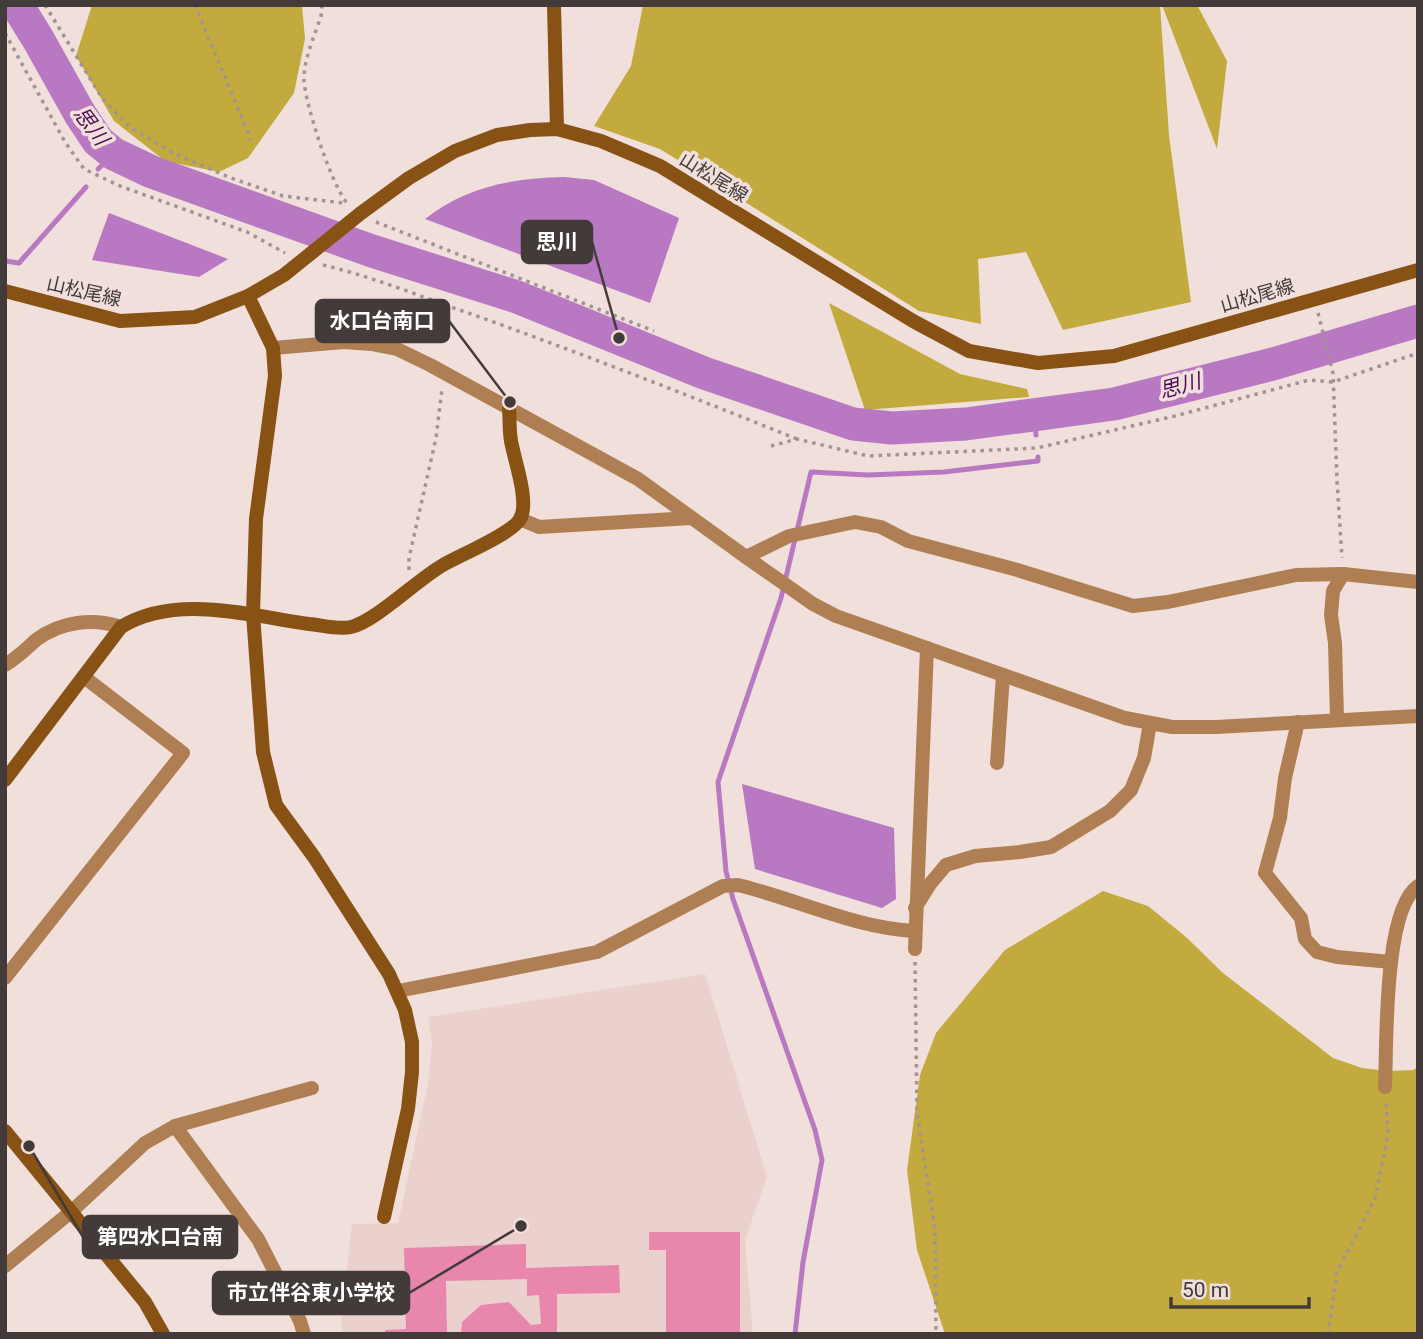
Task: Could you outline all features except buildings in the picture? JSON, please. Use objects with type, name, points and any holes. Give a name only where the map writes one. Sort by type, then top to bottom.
[{"type":"street","points":[[554,5],[557,129]]},
{"type":"street","name":"山松尾線","points":[[5,291],[120,321],[195,317],[248,296],[284,275],[410,178],[455,151],[497,135],[557,129],[601,141],[660,166],[902,314],[969,351],[1038,363],[1114,356],[1418,270]]},
{"type":"street","points":[[248,296],[272,348],[275,376],[256,519],[253,614],[263,752],[276,805],[314,857],[398,991],[409,1026],[412,1072],[408,1109],[384,1217]]},
{"type":"street","points":[[272,348],[344,342],[397,349],[638,479],[746,558],[836,616],[1125,718],[1172,727],[1216,727],[1417,712]]},
{"type":"street","points":[[5,780],[121,627],[134,620],[177,611],[236,611],[349,628],[374,614],[441,566],[509,530],[520,519],[523,507],[510,439],[509,409]]},
{"type":"street","points":[[520,519],[539,527],[691,518]]},
{"type":"street","points":[[746,558],[789,536],[855,522],[880,527],[908,541],[1014,569],[1133,606],[1168,602],[1296,575],[1343,574],[1418,582]]},
{"type":"street","points":[[1337,719],[1335,643],[1331,615],[1333,591],[1343,574]]},
{"type":"street","points":[[5,665],[38,638],[62,627],[85,621],[102,621],[121,627]]},
{"type":"street","points":[[915,949],[927,648]]},
{"type":"street","points":[[997,763],[1003,675]]},
{"type":"street","points":[[5,978],[183,753],[84,677]]},
{"type":"street","points":[[1298,722],[1285,778],[1280,818],[1265,873],[1301,918],[1305,939],[1317,952],[1337,957],[1391,961]]},
{"type":"street","points":[[915,908],[946,865],[975,856],[1051,847],[1110,811],[1132,790],[1144,758],[1150,723]]},
{"type":"street","points":[[398,991],[597,952],[731,885],[869,924],[894,930],[915,931]]},
{"type":"street","points":[[1385,1087],[1394,937],[1403,908],[1418,886]]},
{"type":"street","points":[[5,1266],[72,1211],[145,1143],[198,1117],[312,1088]]},
{"type":"street","points":[[175,1126],[258,1239],[304,1334]]},
{"type":"street","points":[[5,1131],[145,1302],[163,1334]]},
{"type":"path","points":[[46,5],[102,98],[131,128],[173,153],[231,178],[283,196],[346,203]]},
{"type":"path","points":[[195,5],[251,140]]},
{"type":"path","points":[[322,5],[304,77],[308,104],[338,192],[358,216],[654,331]]},
{"type":"path","points":[[5,33],[65,142],[84,169],[110,182],[247,232],[306,257],[621,369],[797,439],[868,456],[1037,448],[1175,416],[1309,380],[1333,382],[1418,353]]},
{"type":"path","points":[[1321,325],[1334,373],[1343,574]]},
{"type":"path","points":[[413,586],[409,574],[409,558],[436,438],[446,374]]},
{"type":"path","points":[[771,446],[797,439]]},
{"type":"path","points":[[915,949],[917,1112],[935,1230],[936,1334]]},
{"type":"path","points":[[1328,1334],[1337,1272],[1375,1198],[1388,1135],[1385,1087]]},
{"type":"shaded area","points":[[92,5],[302,5],[305,39],[294,93],[248,158],[219,172],[165,161],[114,121],[76,56]]},
{"type":"shaded area","points":[[643,5],[1160,5],[1169,135],[1191,302],[1063,330],[1026,252],[978,259],[981,324],[919,311],[660,149],[594,126],[631,66]]},
{"type":"shaded area","points":[[1162,5],[1197,5],[1227,61],[1217,149]]},
{"type":"shaded area","points":[[564,177],[594,180],[679,218],[650,303],[425,219],[456,199],[490,186],[526,179]]},
{"type":"shaded area","points":[[109,213],[228,259],[199,277],[92,260]]},
{"type":"shaded area","points":[[829,303],[960,374],[1027,389],[1029,397],[865,410]]},
{"type":"shaded area","points":[[742,784],[894,828],[896,899],[882,908],[755,869]]},
{"type":"shaded area","points":[[1103,891],[1148,906],[1186,937],[1223,973],[1333,1058],[1362,1068],[1388,1071],[1413,1070],[1418,1067],[1418,1334],[945,1334],[917,1250],[907,1170],[920,1075],[936,1033],[1005,950]]},
{"type":"shaded area","points":[[705,974],[767,1177],[745,1240],[753,1334],[343,1334],[341,1323],[352,1224],[398,1223],[428,1084],[432,1042],[428,1017]]},
{"type":"waterway","name":"思川","points":[[17,5],[80,114],[98,141],[114,154],[152,172],[372,251],[517,297],[704,373],[853,424],[892,428],[966,424],[1114,404],[1273,364],[1418,321]]},
{"type":"waterway","points":[[98,169],[114,154]]},
{"type":"waterway","points":[[5,261],[19,263],[86,187]]},
{"type":"waterway","points":[[1034,415],[1036,435]]},
{"type":"waterway","points":[[795,1334],[803,1262],[822,1160],[815,1130],[733,899],[726,871],[718,782],[781,598],[811,472],[868,475],[944,472],[1038,461],[1038,457]]},
{"type":"place","name":"思川","points":[[619,338]]},
{"type":"place","name":"水口台南口","points":[[510,402]]},
{"type":"place","name":"第四水口台南","points":[[29,1146]]},
{"type":"place","name":"市立伴谷東小学校","points":[[521,1226]]}]
